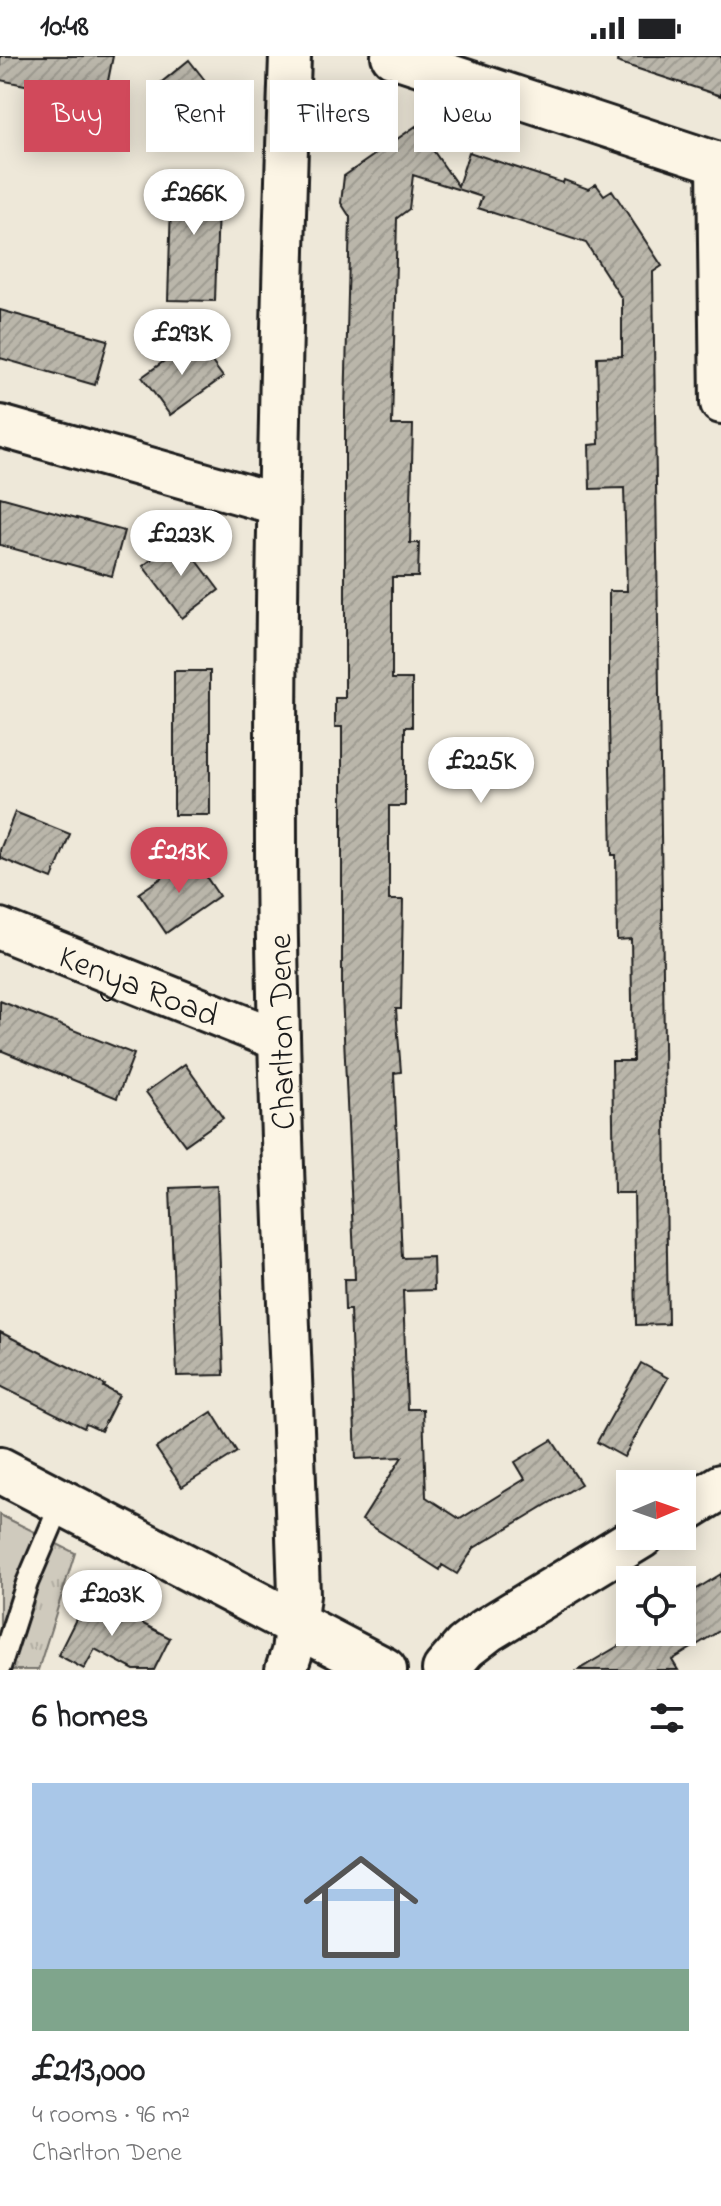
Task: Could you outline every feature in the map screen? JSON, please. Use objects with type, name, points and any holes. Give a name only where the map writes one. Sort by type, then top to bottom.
[{"type":"street","name":"Charlton Dene","points":[[286,1670],[292,1652],[299,1595],[283,1207],[276,847],[277,504],[290,56]]},
{"type":"street","points":[[392,56],[720,164],[721,403]]},
{"type":"street","points":[[0,426],[277,504]]},
{"type":"street","name":"Kenya Road","points":[[0,929],[279,1040]]},
{"type":"street","points":[[0,1470],[384,1670]]},
{"type":"street","points":[[696,1502],[721,1487]]},
{"type":"street","points":[[445,1670],[465,1647],[487,1630],[618,1550]]},
{"type":"lane","points":[[0,1667],[27,1583],[62,1501]]},
{"type":"green space","points":[[0,1515],[75,1553],[38,1670],[0,1670]]},
{"type":"green space","points":[[0,1515],[37,1533],[0,1644]]},
{"type":"building","points":[[0,56],[113,56],[108,80],[24,80],[24,85],[0,80]]},
{"type":"building","points":[[618,56],[721,56],[721,96],[617,62]]},
{"type":"building","points":[[189,60],[205,80],[164,80]]},
{"type":"building","points":[[414,127],[414,152],[434,152],[458,186],[469,152],[563,183],[564,180],[588,189],[596,184],[604,195],[612,190],[662,266],[653,272],[668,1324],[636,1325],[634,1193],[614,1193],[612,1061],[633,1061],[631,939],[617,940],[609,723],[609,591],[627,591],[624,488],[590,489],[589,445],[599,444],[597,357],[622,356],[622,299],[586,243],[478,208],[482,197],[413,175],[409,209],[397,218],[392,425],[413,425],[410,543],[419,543],[418,577],[392,577],[392,679],[412,679],[412,727],[405,727],[405,806],[389,806],[389,900],[403,900],[401,1009],[396,1009],[401,1072],[394,1073],[402,1258],[433,1257],[434,1290],[403,1291],[407,1409],[423,1409],[426,1497],[460,1519],[525,1479],[515,1462],[552,1440],[581,1484],[474,1548],[457,1574],[442,1565],[440,1570],[362,1520],[402,1457],[356,1459],[350,1310],[345,1310],[344,1279],[355,1279],[342,993],[342,727],[335,727],[335,698],[345,698],[345,411],[350,217],[341,203],[344,176],[379,152],[398,152],[398,138]]},
{"type":"building","points":[[172,173],[219,174],[215,301],[168,300]]},
{"type":"building","points":[[0,310],[108,340],[95,385],[0,358]]},
{"type":"building","points":[[195,339],[223,377],[170,415],[142,377]]},
{"type":"building","points":[[0,497],[124,531],[112,576],[0,545]]},
{"type":"building","points":[[180,538],[219,590],[182,618],[143,566]]},
{"type":"building","points":[[174,671],[210,671],[210,815],[174,815]]},
{"type":"building","points":[[15,812],[70,834],[52,879],[0,858],[0,850]]},
{"type":"building","points":[[193,857],[219,896],[166,933],[139,893]]},
{"type":"building","points":[[0,1001],[134,1054],[117,1098],[0,1050]]},
{"type":"building","points":[[185,1064],[223,1118],[185,1145],[146,1092]]},
{"type":"building","points":[[217,1186],[224,1375],[177,1376],[170,1188]]},
{"type":"building","points":[[0,1332],[119,1395],[101,1431],[86,1424],[84,1428],[0,1386]]},
{"type":"building","points":[[641,1363],[668,1378],[624,1457],[597,1442]]},
{"type":"building","points":[[212,1412],[237,1452],[182,1487],[156,1448]]},
{"type":"building","points":[[721,1574],[721,1630],[696,1645],[696,1589]]},
{"type":"building","points":[[88,1595],[170,1638],[154,1670],[134,1670],[95,1649],[84,1669],[58,1655]]},
{"type":"building","points":[[618,1646],[695,1646],[672,1660],[678,1670],[578,1670]]}]
